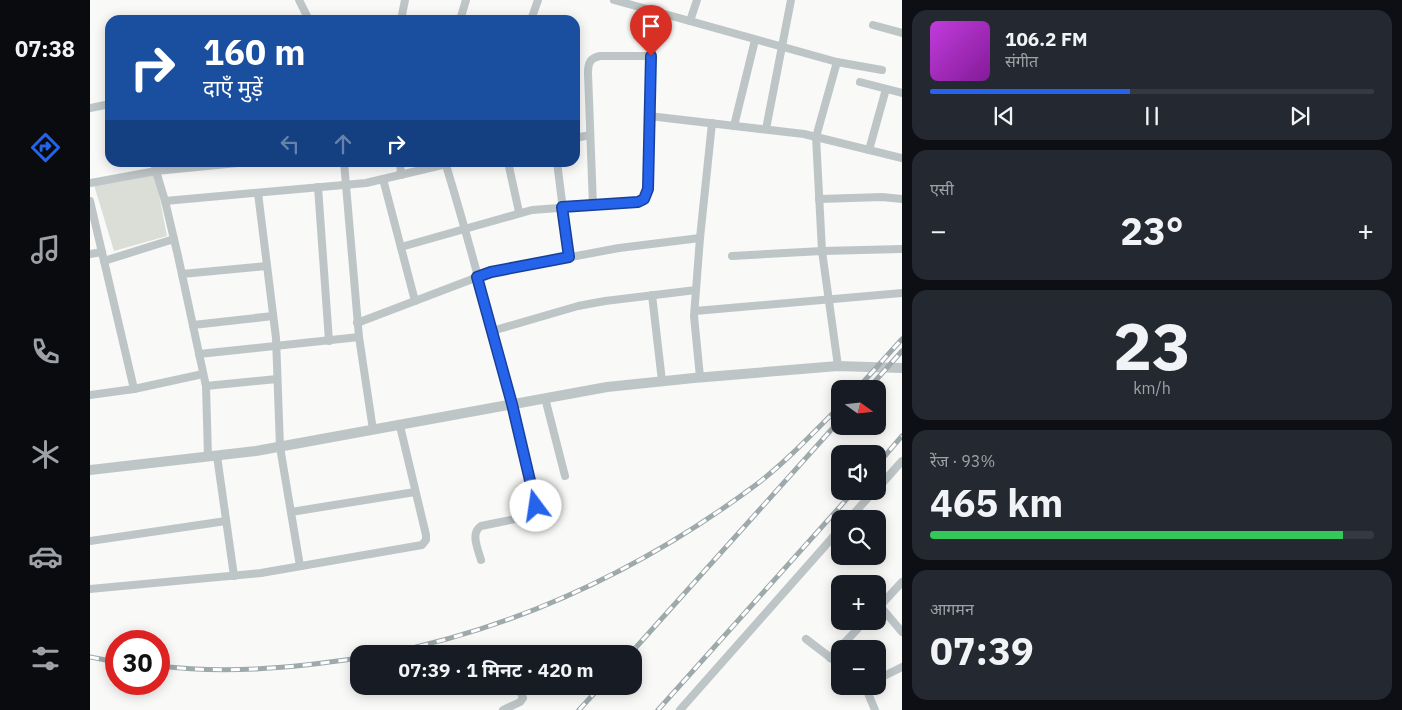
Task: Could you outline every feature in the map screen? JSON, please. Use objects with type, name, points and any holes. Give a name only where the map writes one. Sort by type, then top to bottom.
[{"type":"street","points":[[299,0],[306,15]]},
{"type":"street","points":[[403,15],[405,0]]},
{"type":"street","points":[[462,15],[466,0]]},
{"type":"street","points":[[533,15],[538,0]]},
{"type":"street","points":[[614,0],[837,62],[882,70]]},
{"type":"street","points":[[690,21],[697,0]]},
{"type":"street","points":[[766,129],[791,0]]},
{"type":"street","points":[[401,247],[519,212],[543,208],[638,202],[644,199],[646,195],[651,56],[659,13]]},
{"type":"street","points":[[874,25],[902,33]]},
{"type":"street","points":[[734,126],[755,40]]},
{"type":"street","points":[[593,206],[588,66],[594,57],[600,56],[651,56]]},
{"type":"street","points":[[837,62],[816,137],[822,251],[838,366]]},
{"type":"street","points":[[860,82],[902,93]]},
{"type":"street","points":[[870,150],[886,89]]},
{"type":"street","points":[[90,108],[105,105]]},
{"type":"street","points":[[649,116],[766,129],[816,137],[902,158]]},
{"type":"street","points":[[700,377],[694,311],[712,123]]},
{"type":"street","points":[[580,137],[590,135]]},
{"type":"street","points":[[155,167],[174,239],[206,386],[212,456],[226,520],[234,576]]},
{"type":"street","points":[[90,183],[156,171],[197,167]]},
{"type":"street","points":[[344,167],[359,338],[374,430]]},
{"type":"street","points":[[400,167],[401,175]]},
{"type":"street","points":[[165,201],[366,183],[437,167]]},
{"type":"street","points":[[447,167],[465,227],[512,404],[536,510],[530,516],[477,528],[474,535],[481,560]]},
{"type":"street","points":[[509,167],[519,212]]},
{"type":"street","points":[[557,167],[569,257]]},
{"type":"street","points":[[383,179],[415,301]]},
{"type":"street","points":[[318,187],[329,341]]},
{"type":"street","points":[[258,193],[276,346],[280,447],[300,566]]},
{"type":"street","points":[[819,199],[882,197],[902,199]]},
{"type":"street","points":[[90,201],[134,389]]},
{"type":"street","points":[[358,323],[491,272],[619,248],[700,238]]},
{"type":"street","points":[[104,261],[174,239]]},
{"type":"street","points":[[732,256],[902,249]]},
{"type":"street","points":[[90,254],[102,252]]},
{"type":"street","points":[[182,274],[267,266]]},
{"type":"street","points":[[492,331],[578,306],[696,290]]},
{"type":"street","points":[[694,311],[829,301],[902,293]]},
{"type":"street","points":[[652,295],[662,381]]},
{"type":"street","points":[[193,325],[273,316]]},
{"type":"street","points":[[199,354],[359,338]]},
{"type":"street","points":[[90,470],[280,447],[607,387],[700,377],[838,366],[902,368]]},
{"type":"street","points":[[90,395],[134,389],[203,374]]},
{"type":"street","points":[[206,386],[277,379]]},
{"type":"street","points":[[545,398],[565,476]]},
{"type":"street","points":[[90,589],[261,573],[422,545],[426,540],[426,535],[400,426]]},
{"type":"street","points":[[886,479],[902,460]]},
{"type":"street","points":[[291,512],[416,492]]},
{"type":"street","points":[[857,510],[866,500]]},
{"type":"street","points":[[90,541],[226,520]]},
{"type":"street","points":[[680,710],[831,539]]},
{"type":"street","points":[[886,599],[902,582]]},
{"type":"street","points":[[886,615],[902,632]]},
{"type":"street","points":[[806,638],[830,658],[856,630]]},
{"type":"street","points":[[886,675],[902,667]]},
{"type":"street","points":[[502,710],[520,702],[523,698],[522,695]]},
{"type":"street","points":[[869,695],[875,710]]},
{"type":"shaded area","points":[[155,174],[167,236],[114,251],[94,185]]},
{"type":"railway","points":[[865,380],[902,339]]},
{"type":"railway","points":[[876,380],[902,351]]},
{"type":"railway","points":[[422,645],[484,628],[533,610],[580,590],[671,542],[757,484],[831,415]]},
{"type":"railway","points":[[638,645],[831,430]]},
{"type":"railway","points":[[886,455],[902,436]]},
{"type":"railway","points":[[658,710],[846,500]]},
{"type":"railway","points":[[90,657],[105,660]]},
{"type":"railway","points":[[170,667],[209,670],[259,669],[350,659]]},
{"type":"railway","points":[[579,710],[593,695]]},
{"type":"route","points":[[536,506],[512,404],[477,277],[491,272],[569,257],[562,207],[638,202],[644,199],[648,189],[651,56]]}]
